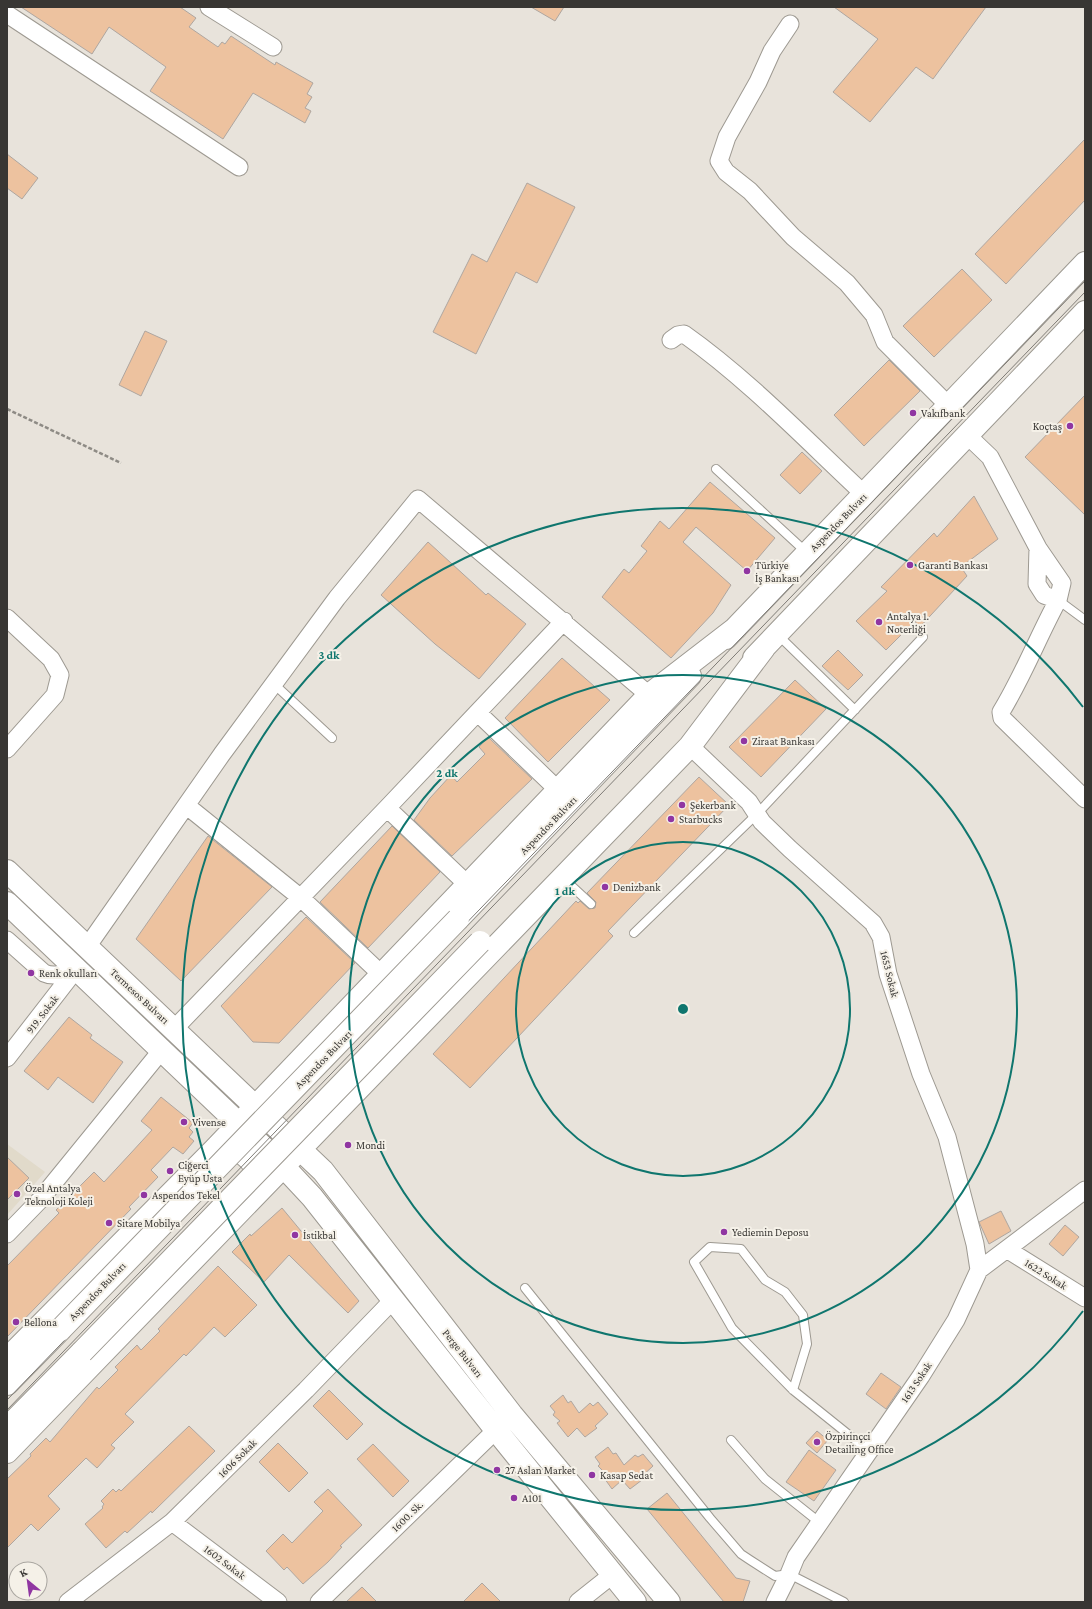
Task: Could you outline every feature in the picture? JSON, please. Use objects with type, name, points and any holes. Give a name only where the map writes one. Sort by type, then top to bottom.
[{"type":"main road","name":"Aspendos Bulvarı","points":[[7,1384],[458,919],[1085,263]]},
{"type":"main road","points":[[7,1428],[480,942],[1085,312]]},
{"type":"main road","points":[[7,1359],[214,1150],[279,1080],[649,695],[736,628]]},
{"type":"main road","points":[[7,1452],[690,746],[770,641]]},
{"type":"main road","name":"Termesos Bulvarı","points":[[7,871],[256,1105]]},
{"type":"main road","points":[[7,903],[238,1124]]},
{"type":"main road","points":[[279,1080],[276,1096],[283,1112],[296,1122],[313,1128],[329,1120]]},
{"type":"main road","name":"Perge Bulvarı","points":[[256,1105],[323,1171],[512,1415],[669,1602]]},
{"type":"main road","name":"Perge Bulvarı","points":[[238,1124],[284,1167],[312,1197],[496,1430],[635,1602]]},
{"type":"main road","points":[[214,1150],[230,1145],[245,1154],[256,1167],[261,1183],[255,1197]]},
{"type":"street","points":[[210,7],[273,47]]},
{"type":"street","points":[[7,14],[239,167]]},
{"type":"street","points":[[790,24],[772,51],[758,82],[727,137],[719,161],[726,172],[750,191],[794,237],[847,283],[874,315],[884,342],[949,406]]},
{"type":"street","points":[[671,340],[678,335],[684,334],[704,348],[763,400],[864,494]]},
{"type":"street","points":[[967,435],[990,457],[1038,548],[1037,584],[1044,595],[1058,600],[1036,639],[1015,689],[1001,712],[1002,718],[1085,799]]},
{"type":"street","points":[[87,947],[222,754],[337,598],[418,499],[564,621],[649,695]]},
{"type":"street","points":[[7,618],[51,659],[60,675],[55,694],[7,749]]},
{"type":"street","points":[[174,1029],[478,713],[564,621]]},
{"type":"street","points":[[478,713],[558,790]]},
{"type":"street","name":"1653 Sokak","points":[[690,746],[749,802],[757,814],[790,849],[873,923],[881,937],[888,974],[920,1074],[947,1136],[975,1244],[979,1270]]},
{"type":"street","points":[[187,806],[301,898],[381,974]]},
{"type":"street","points":[[387,808],[467,884]]},
{"type":"street","points":[[7,940],[44,973],[57,976],[76,970]]},
{"type":"street","name":"919. Sokak","points":[[7,1058],[76,970]]},
{"type":"street","points":[[7,1234],[39,1201],[161,1051]]},
{"type":"street","points":[[979,1270],[1008,1250],[1085,1190]]},
{"type":"street","name":"1622 Sokak","points":[[1008,1250],[1085,1298]]},
{"type":"street","name":"1613 Sokak","points":[[776,1602],[790,1574],[796,1557],[921,1376],[956,1320],[979,1270]]},
{"type":"street","name":"1606 Sokak","points":[[68,1602],[172,1522],[306,1390],[393,1300]]},
{"type":"street","name":"1600. Sk.","points":[[319,1602],[496,1430]]},
{"type":"street","name":"1602 Sokak","points":[[172,1522],[278,1602]]},
{"type":"street","points":[[578,1602],[612,1575]]},
{"type":"lane","points":[[716,468],[807,554]]},
{"type":"lane","points":[[1058,600],[1085,620]]},
{"type":"lane","points":[[634,933],[757,814],[923,637]]},
{"type":"lane","points":[[770,641],[855,710]]},
{"type":"lane","points":[[274,684],[332,738]]},
{"type":"lane","points":[[563,878],[591,904]]},
{"type":"lane","points":[[793,1390],[807,1344],[803,1315],[785,1292],[766,1280],[741,1249],[710,1247],[694,1262],[702,1279],[732,1328],[793,1390],[869,1451]]},
{"type":"lane","points":[[525,1288],[710,1518],[741,1554],[775,1576],[790,1574],[844,1602]]},
{"type":"lane","points":[[731,1440],[765,1479],[819,1522]]},
{"type":"path","points":[[7,409],[121,463]]},
{"type":"shaded area","name":"Özel Antalya Teknoloji Koleji","points":[[7,1144],[45,1172],[7,1215]]},
{"type":"building","points":[[21,7],[180,7],[196,18],[189,27],[218,47],[222,42],[225,44],[231,36],[275,65],[276,62],[313,83],[307,94],[312,97],[305,108],[311,111],[305,123],[253,93],[223,139],[150,91],[166,67],[109,27],[92,54]]},
{"type":"building","points":[[531,7],[564,7],[555,21]]},
{"type":"building","points":[[834,7],[986,7],[933,79],[916,67],[870,122],[833,92],[878,39]]},
{"type":"building","points":[[1085,139],[1085,200],[1006,284],[975,254]]},
{"type":"building","points":[[7,154],[38,178],[22,199],[7,188]]},
{"type":"building","points":[[527,183],[575,207],[537,283],[516,272],[476,354],[433,332],[472,254],[487,262]]},
{"type":"building","points":[[962,269],[992,300],[934,357],[903,326]]},
{"type":"building","points":[[145,331],[167,341],[141,396],[119,385]]},
{"type":"building","points":[[889,360],[920,391],[864,446],[834,415]]},
{"type":"building","name":"Koçtaş","points":[[1085,395],[1085,515],[1025,457]]},
{"type":"building","points":[[802,452],[822,471],[800,494],[780,475]]},
{"type":"building","points":[[710,482],[775,538],[747,571],[696,527],[683,542],[731,585],[713,613],[671,658],[602,597],[624,569],[629,573],[647,551],[641,546],[660,521],[669,529]]},
{"type":"building","points":[[974,496],[998,539],[961,567],[967,576],[919,628],[915,621],[886,650],[856,621],[887,591],[881,587],[934,533],[937,537]]},
{"type":"building","points":[[428,542],[486,595],[488,593],[526,624],[479,679],[435,644],[381,595]]},
{"type":"building","points":[[838,650],[863,675],[848,690],[822,666]]},
{"type":"building","points":[[562,658],[610,700],[548,762],[505,718]]},
{"type":"building","points":[[795,680],[826,709],[761,777],[729,747]]},
{"type":"building","points":[[488,737],[532,779],[452,856],[414,820],[430,798],[451,775],[457,782],[485,754],[479,747]]},
{"type":"building","points":[[699,777],[729,805],[608,931],[613,936],[470,1088],[433,1054],[576,901],[578,903],[580,901],[589,909],[595,908],[596,902],[587,893]]},
{"type":"building","points":[[392,826],[440,872],[368,948],[320,902]]},
{"type":"building","points":[[208,836],[272,887],[181,981],[136,939]]},
{"type":"building","points":[[306,917],[355,963],[279,1043],[253,1042],[221,1006]]},
{"type":"building","points":[[69,1017],[92,1035],[90,1038],[123,1062],[93,1103],[58,1077],[48,1090],[24,1071]]},
{"type":"building","points":[[161,1097],[193,1123],[189,1128],[193,1132],[189,1137],[194,1141],[183,1154],[173,1147],[151,1170],[158,1177],[129,1207],[131,1209],[7,1337],[7,1266],[59,1213],[56,1210],[94,1172],[104,1182],[152,1130],[141,1121]]},
{"type":"building","points":[[7,1157],[29,1178],[7,1200]]},
{"type":"building","points":[[282,1208],[359,1301],[348,1313],[289,1255],[264,1282],[232,1252],[250,1234],[251,1236]]},
{"type":"building","points":[[1001,1211],[1011,1231],[989,1244],[979,1222]]},
{"type":"building","points":[[1065,1225],[1079,1237],[1063,1256],[1049,1244]]},
{"type":"building","points":[[218,1266],[257,1305],[225,1337],[214,1327],[186,1356],[184,1354],[125,1414],[134,1422],[111,1445],[115,1448],[97,1468],[86,1458],[48,1496],[60,1509],[38,1531],[31,1524],[7,1548],[7,1479],[31,1456],[30,1454],[46,1438],[50,1442],[97,1387],[99,1389],[118,1370],[115,1367],[137,1345],[141,1350],[160,1331],[158,1329]]},
{"type":"building","points":[[881,1373],[901,1387],[886,1409],[866,1394]]},
{"type":"building","points":[[329,1390],[363,1424],[347,1440],[313,1406]]},
{"type":"building","points":[[563,1395],[568,1403],[571,1401],[579,1413],[590,1403],[593,1406],[598,1402],[608,1414],[595,1426],[597,1428],[585,1437],[577,1428],[568,1437],[557,1423],[560,1421],[553,1415],[555,1412],[550,1406]]},
{"type":"building","points":[[189,1426],[215,1451],[152,1513],[151,1511],[127,1533],[125,1531],[106,1548],[85,1524],[103,1508],[102,1507],[104,1504],[101,1501],[113,1489],[116,1492],[119,1489],[121,1491]]},
{"type":"building","name":"Özpirinçci Detailing Office","points":[[817,1431],[828,1440],[817,1453],[806,1443]]},
{"type":"building","points":[[278,1443],[308,1473],[289,1492],[259,1462]]},
{"type":"building","points":[[373,1444],[409,1481],[393,1497],[357,1459]]},
{"type":"building","points":[[608,1447],[613,1454],[616,1453],[624,1465],[635,1455],[638,1457],[643,1454],[653,1466],[640,1478],[642,1480],[630,1489],[622,1480],[612,1489],[602,1475],[604,1472],[598,1466],[600,1464],[595,1457]]},
{"type":"building","points":[[809,1450],[836,1470],[814,1501],[786,1482]]},
{"type":"building","points":[[328,1489],[362,1525],[340,1546],[342,1547],[328,1562],[303,1584],[287,1567],[284,1570],[266,1551],[283,1534],[292,1543],[323,1511],[314,1502]]},
{"type":"building","points":[[667,1493],[736,1578],[750,1581],[743,1602],[724,1602],[647,1509]]},
{"type":"building","points":[[482,1583],[501,1602],[463,1602]]},
{"type":"building","points":[[362,1587],[377,1602],[346,1602]]},
{"type":"tram line","points":[[7,1400],[1085,281]]},
{"type":"tram line","points":[[7,1410],[1085,292]]},
{"type":"place","name":"Vakıfbank","points":[[913,413]]},
{"type":"place","name":"Koçtaş","points":[[1070,426]]},
{"type":"place","name":"Garanti Bankası","points":[[910,565]]},
{"type":"place","name":"Türkiye İş Bankası","points":[[747,571]]},
{"type":"place","name":"Antalya 1. Noterliği","points":[[879,622]]},
{"type":"place","name":"Ziraat Bankası","points":[[744,741]]},
{"type":"place","name":"Şekerbank","points":[[682,805]]},
{"type":"place","name":"Starbucks","points":[[671,819]]},
{"type":"place","name":"Denizbank","points":[[605,887]]},
{"type":"place","name":"Renk okulları","points":[[31,973]]},
{"type":"place","name":"Vivense","points":[[184,1122]]},
{"type":"place","name":"Mondi","points":[[348,1145]]},
{"type":"place","name":"Ciğerci Eyüp Usta","points":[[170,1171]]},
{"type":"place","name":"Özel Antalya Teknoloji Koleji","points":[[17,1194]]},
{"type":"place","name":"Aspendos Tekel","points":[[144,1195]]},
{"type":"place","name":"Sitare Mobilya","points":[[109,1223]]},
{"type":"place","name":"Yediemin Deposu","points":[[724,1232]]},
{"type":"place","name":"İstikbal","points":[[295,1235]]},
{"type":"place","name":"Bellona","points":[[16,1322]]},
{"type":"place","name":"Özpirinçci Detailing Office","points":[[817,1442]]},
{"type":"place","name":"27 Aslan Market","points":[[497,1470]]},
{"type":"place","name":"Kasap Sedat","points":[[592,1475]]},
{"type":"place","name":"A101","points":[[514,1498]]}]
